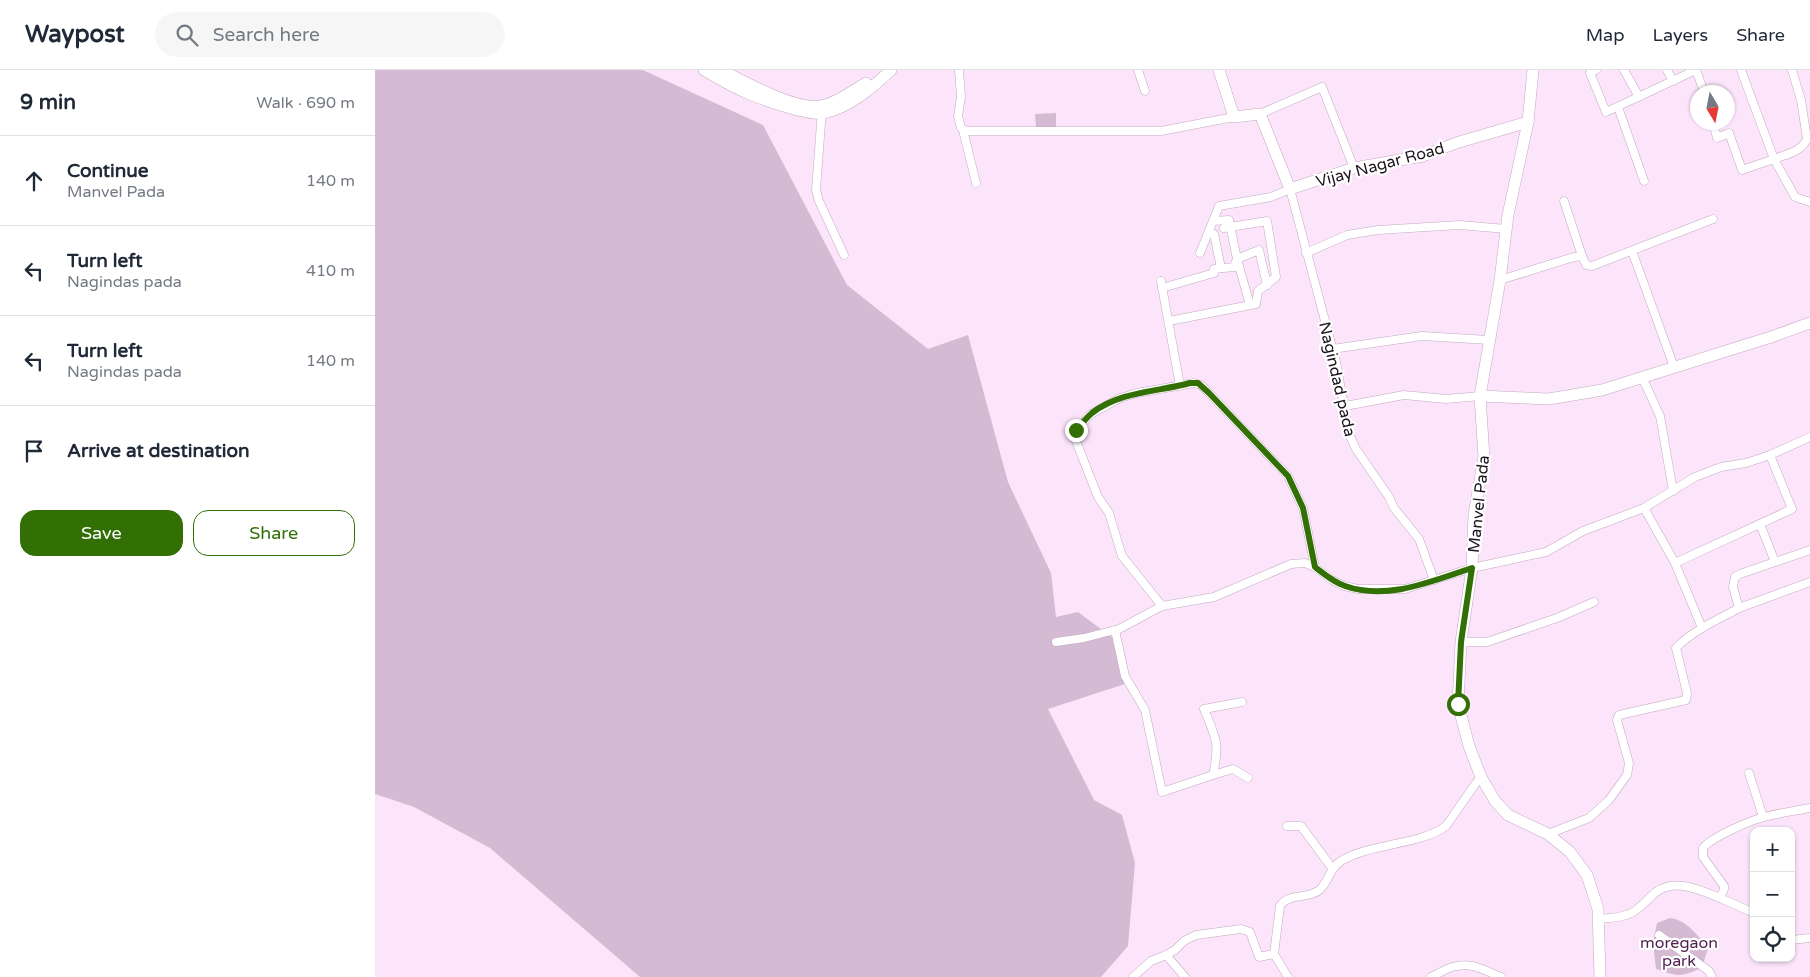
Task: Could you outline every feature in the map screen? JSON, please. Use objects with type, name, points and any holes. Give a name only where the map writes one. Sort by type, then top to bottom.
[{"type":"main road","points":[[703,70],[737,90],[764,101],[810,113],[839,108],[852,102],[891,70]]},
{"type":"main road","points":[[721,70],[762,91],[822,110],[870,80],[881,70]]},
{"type":"main road","points":[[1219,70],[1234,117],[1259,114],[1290,190]]},
{"type":"main road","name":"Manvel Pada","points":[[1533,70],[1528,122],[1506,229],[1500,280],[1480,396],[1484,457],[1473,523],[1472,568],[1461,642],[1458,704],[1469,746],[1481,777],[1495,801],[1508,815],[1548,834],[1570,852],[1587,875],[1598,909],[1600,977]]},
{"type":"main road","name":"Vijay Nagar Road","points":[[1290,190],[1354,168],[1416,158],[1456,143],[1528,122]]},
{"type":"main road","points":[[1480,396],[1549,399],[1602,390],[1810,323]]},
{"type":"street","points":[[959,70],[961,97],[958,116],[976,183]]},
{"type":"street","points":[[1138,70],[1145,91]]},
{"type":"street","points":[[1594,70],[1590,73],[1606,112],[1696,70],[1701,85]]},
{"type":"street","points":[[1625,70],[1639,97]]},
{"type":"street","points":[[1667,70],[1673,81]]},
{"type":"street","points":[[1741,70],[1773,159],[1795,197],[1810,202]]},
{"type":"street","points":[[1715,130],[1717,138],[1729,133],[1742,170],[1801,148],[1807,138],[1801,100],[1792,70]]},
{"type":"street","points":[[1259,114],[1322,87],[1354,168]]},
{"type":"street","points":[[1617,107],[1644,181]]},
{"type":"street","points":[[822,110],[816,190],[819,201],[844,255]]},
{"type":"street","points":[[963,130],[1161,131],[1234,117]]},
{"type":"street","points":[[1200,253],[1219,206],[1271,197],[1290,190]]},
{"type":"street","name":"Nagindad pada","points":[[1290,190],[1332,349],[1345,406],[1349,434],[1356,449],[1389,497],[1394,508],[1419,539],[1434,580]]},
{"type":"street","points":[[1564,201],[1582,256],[1586,265],[1589,266],[1633,251],[1713,219]]},
{"type":"street","points":[[1213,221],[1229,220],[1227,228],[1250,305]]},
{"type":"street","points":[[1169,321],[1256,304],[1258,291],[1276,277],[1267,221],[1227,228]]},
{"type":"street","points":[[1306,253],[1347,235],[1378,230],[1460,225],[1506,229]]},
{"type":"street","points":[[1209,232],[1215,234],[1221,268]]},
{"type":"street","points":[[1180,386],[1162,285],[1214,273],[1214,270],[1221,268],[1234,267],[1237,259],[1259,250],[1267,285]]},
{"type":"street","points":[[1633,251],[1674,367]]},
{"type":"street","points":[[1500,280],[1574,256],[1582,256]]},
{"type":"street","points":[[1332,349],[1422,336],[1489,340]]},
{"type":"street","points":[[1642,377],[1660,416],[1673,491]]},
{"type":"street","points":[[1162,606],[1122,556],[1109,513],[1098,497],[1076,441],[1076,430],[1091,414],[1120,398],[1137,393],[1194,382],[1201,385],[1288,476],[1303,508],[1315,567]]},
{"type":"street","points":[[1345,406],[1404,395],[1445,398],[1480,396]]},
{"type":"street","points":[[1056,642],[1084,638],[1115,630],[1162,606],[1214,597],[1291,564],[1305,563],[1315,567],[1332,580],[1358,589],[1405,589],[1472,568],[1546,552],[1583,531],[1644,508],[1695,476],[1721,467],[1746,463],[1770,455],[1810,437]]},
{"type":"street","points":[[1675,563],[1792,509],[1770,455]]},
{"type":"street","points":[[1644,508],[1675,563],[1702,628]]},
{"type":"street","points":[[1760,524],[1775,562]]},
{"type":"street","points":[[1739,608],[1733,587],[1735,577],[1810,550]]},
{"type":"street","points":[[1548,834],[1589,818],[1609,800],[1627,775],[1629,763],[1617,720],[1619,715],[1686,700],[1687,693],[1676,648],[1681,643],[1702,628],[1739,608],[1810,582]]},
{"type":"street","points":[[1461,642],[1487,642],[1557,618],[1594,602]]},
{"type":"street","points":[[1115,630],[1125,676],[1145,710],[1162,792],[1233,769],[1248,778]]},
{"type":"street","points":[[1213,775],[1217,756],[1217,740],[1204,709],[1242,702]]},
{"type":"street","points":[[1749,774],[1763,817]]},
{"type":"street","points":[[1288,977],[1274,954],[1280,906],[1283,902],[1288,898],[1318,891],[1323,886],[1332,868],[1341,861],[1375,847],[1409,840],[1441,830],[1446,826],[1481,777]]},
{"type":"street","points":[[1720,898],[1724,886],[1703,857],[1703,848],[1716,838],[1763,817],[1810,808]]},
{"type":"street","points":[[1287,826],[1301,826],[1332,868]]},
{"type":"street","points":[[1598,919],[1628,915],[1657,891],[1677,885],[1688,886],[1750,911]]},
{"type":"street","points":[[1133,977],[1151,961],[1175,950],[1184,941],[1196,935],[1241,929],[1250,932],[1259,957],[1274,954]]},
{"type":"street","points":[[1659,935],[1709,971],[1712,977]]},
{"type":"street","points":[[1795,940],[1810,938]]},
{"type":"street","points":[[1166,955],[1185,977]]},
{"type":"street","points":[[1431,977],[1457,966],[1479,967],[1501,977]]},
{"type":"green space","points":[[375,70],[645,71],[763,125],[847,285],[928,349],[968,335],[1008,482],[1051,573],[1056,617],[1078,612],[1113,638],[1125,684],[1048,709],[1094,800],[1122,815],[1135,863],[1128,946],[1101,977],[640,977],[490,848],[414,807],[375,794]]},
{"type":"green space","points":[[1056,113],[1056,128],[1036,127],[1035,114]]},
{"type":"green space","name":"moregaon park","points":[[1670,918],[1687,925],[1708,948],[1702,968],[1679,975],[1656,969],[1653,943],[1657,923]]},
{"type":"route","points":[[1076,430],[1091,414],[1120,398],[1194,382],[1198,383],[1288,476],[1303,508],[1315,567],[1332,580],[1344,586],[1358,589],[1405,589],[1472,568],[1461,642],[1458,704]]}]
